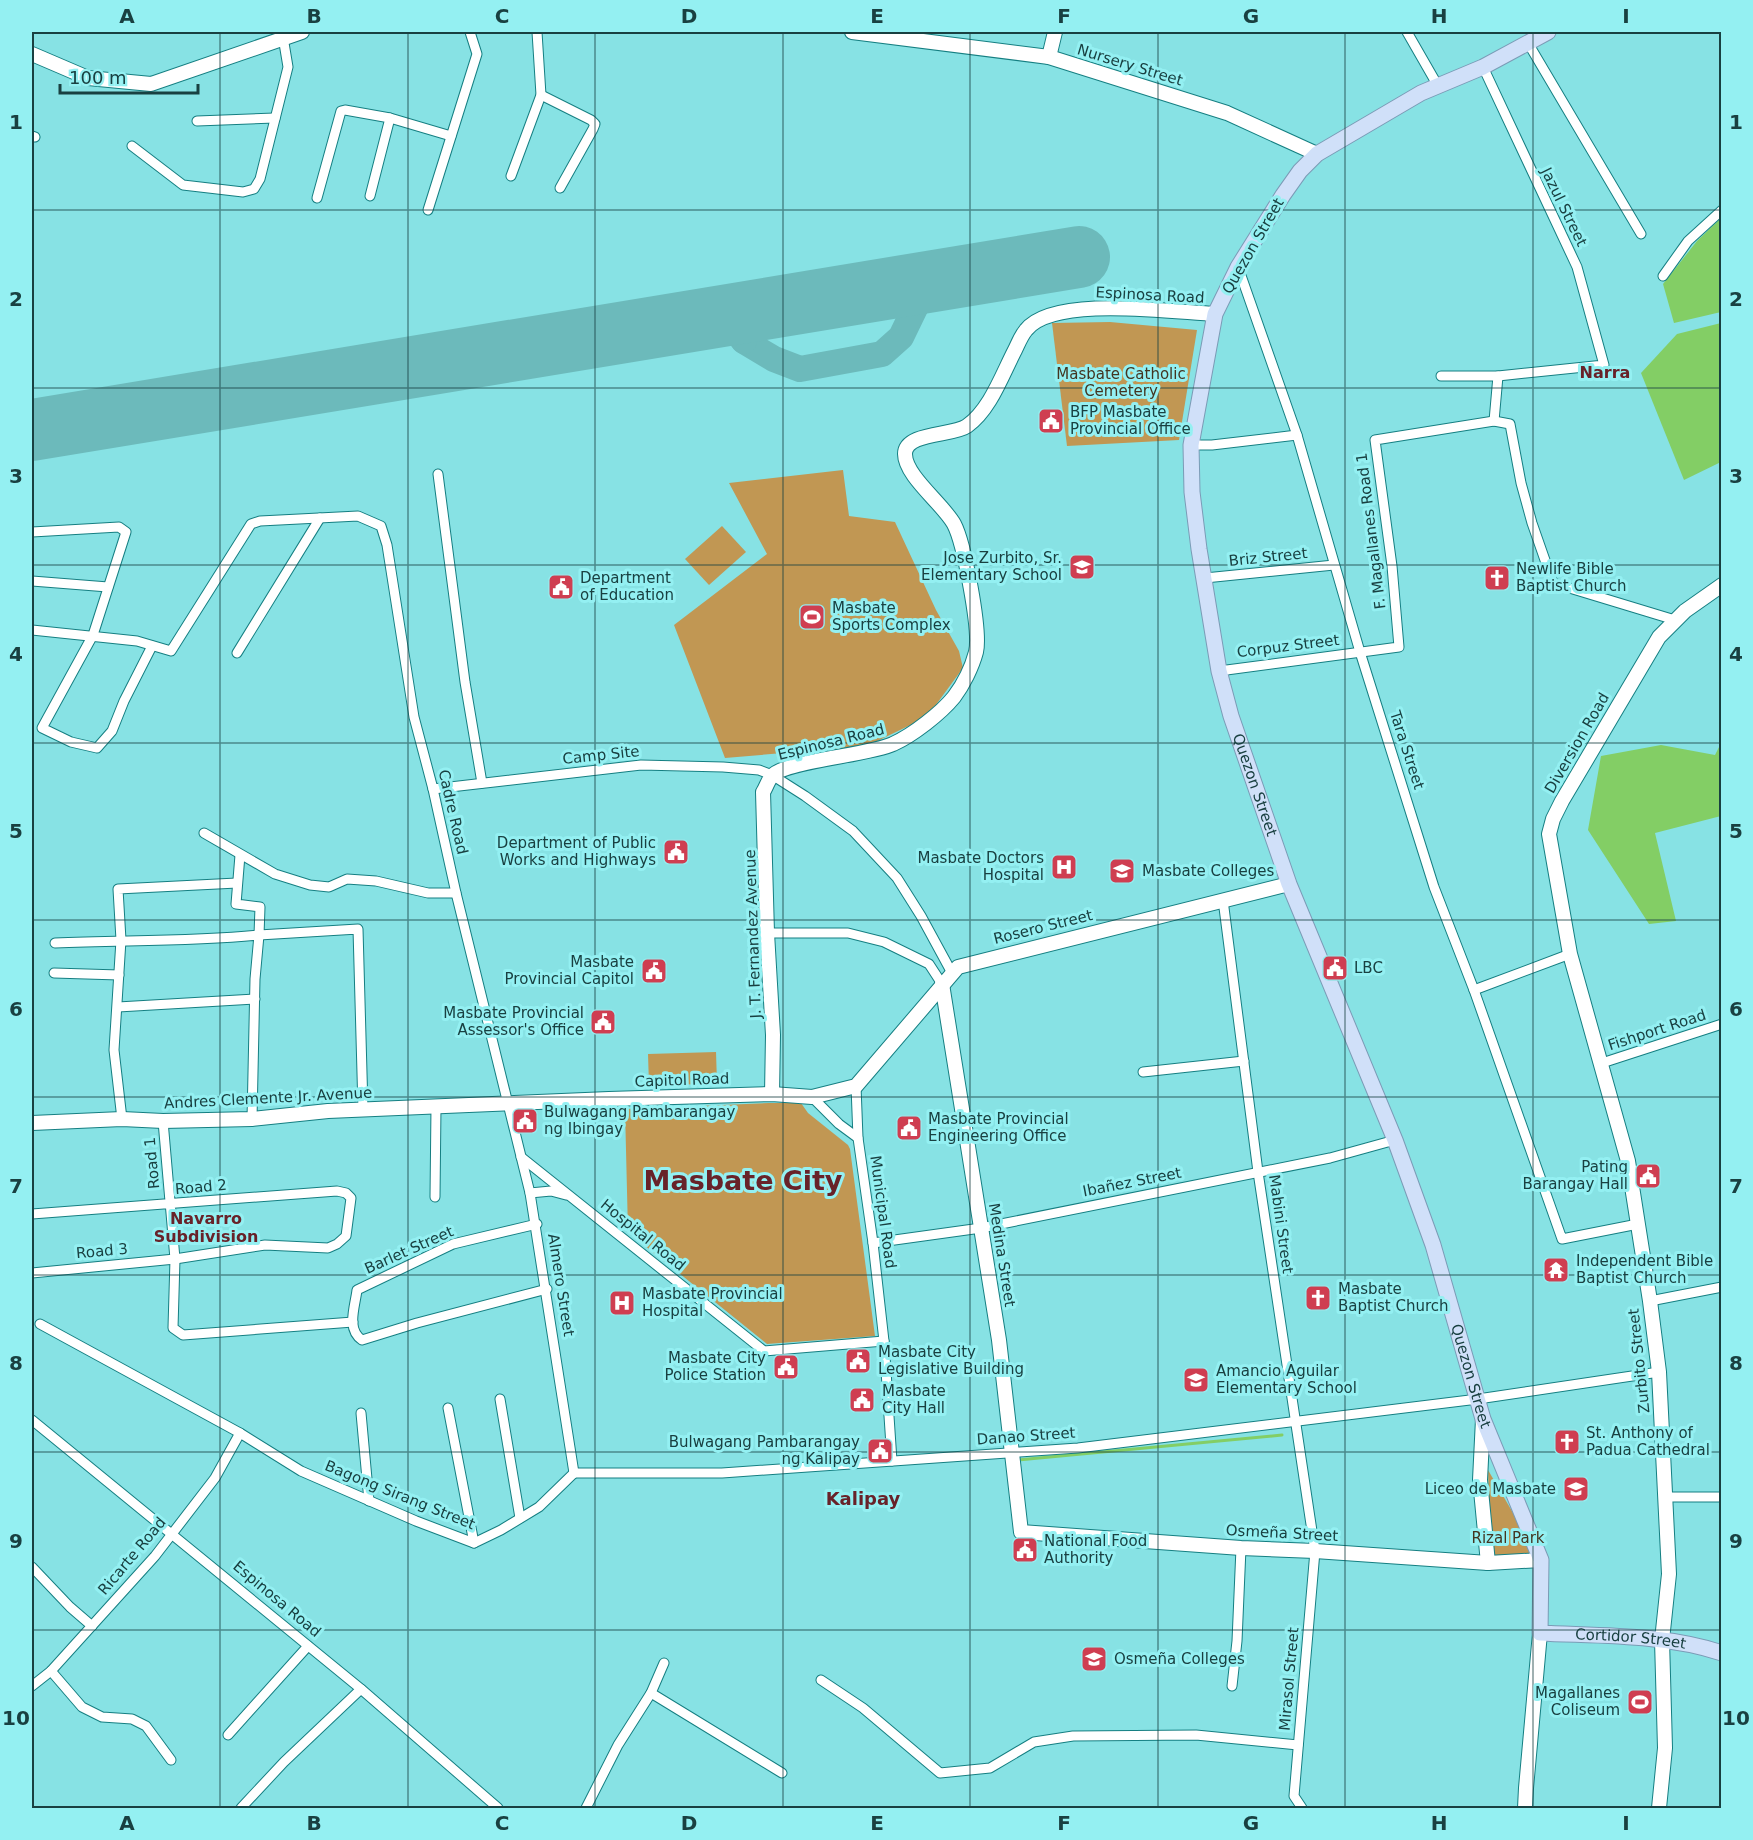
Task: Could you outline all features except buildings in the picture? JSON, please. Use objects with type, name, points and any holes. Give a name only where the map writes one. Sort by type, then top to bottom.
[{"type":"main road","name":"Quezon Street","points":[[1540,1633],[1541,1560],[1483,1419],[1433,1245],[1395,1140],[1289,884],[1231,716],[1219,670],[1192,492],[1191,445],[1215,314],[1238,267],[1300,171],[1317,154],[1422,93],[1483,67],[1548,32]]},
{"type":"main road","name":"Cortidor Street","points":[[1540,1633],[1662,1640],[1694,1644],[1722,1653]]},
{"type":"street","points":[[32,54],[88,78],[151,84],[302,32]]},
{"type":"street","points":[[428,210],[477,54],[470,32]]},
{"type":"street","points":[[511,176],[541,95],[537,32]]},
{"type":"street","name":"Nursery Street","points":[[852,32],[1049,57],[1227,113],[1317,154]]},
{"type":"street","points":[[1049,57],[1055,32]]},
{"type":"street","points":[[1407,32],[1438,86]]},
{"type":"street","points":[[132,146],[183,185],[243,192],[254,189],[260,179],[288,67],[283,37]]},
{"type":"street","points":[[1528,43],[1641,234]]},
{"type":"street","name":"Jazul Street","points":[[1483,67],[1576,267],[1604,365],[1498,376]]},
{"type":"street","points":[[541,95],[595,124],[560,188]]},
{"type":"street","points":[[317,198],[341,111],[390,118],[451,136]]},
{"type":"street","points":[[197,121],[275,118]]},
{"type":"street","points":[[370,196],[390,118]]},
{"type":"street","points":[[1663,276],[1688,241],[1722,210]]},
{"type":"street","name":"Tara Street","points":[[1238,267],[1298,435],[1360,652],[1434,887],[1474,990],[1562,1239],[1638,1224]]},
{"type":"street","name":"Espinosa Road","points":[[772,775],[789,767],[892,744],[922,726],[954,697],[969,671],[976,650],[971,584],[954,524],[911,470],[905,455],[907,446],[916,439],[963,429],[977,419],[1026,329],[1052,314],[1081,308],[1112,308],[1215,314]]},
{"type":"street","points":[[1441,376],[1498,376],[1494,421],[1510,424],[1521,483],[1553,583],[1675,620]]},
{"type":"street","name":"F. Magallanes Road 1","points":[[1360,652],[1400,647],[1375,440],[1494,421]]},
{"type":"street","points":[[1191,445],[1212,445],[1298,435]]},
{"type":"street","points":[[438,474],[460,650],[482,783]]},
{"type":"street","name":"Cadre Road","points":[[320,518],[358,516],[381,526],[387,545],[414,717],[507,1104]]},
{"type":"street","points":[[32,632],[93,635],[137,641],[171,651],[251,524],[260,521],[320,518]]},
{"type":"street","points":[[237,653],[320,518]]},
{"type":"street","points":[[32,532],[119,527],[126,532],[93,635],[42,728]]},
{"type":"street","name":"Briz Street","points":[[1205,578],[1334,565]]},
{"type":"street","points":[[32,582],[108,587]]},
{"type":"street","name":"Diversion Road","points":[[1570,954],[1550,846],[1550,827],[1562,801],[1659,637],[1696,602],[1722,585]]},
{"type":"street","points":[[32,725],[71,742],[97,748],[112,731],[124,701],[152,646]]},
{"type":"street","name":"Corpuz Street","points":[[1219,670],[1360,652]]},
{"type":"street","name":"Camp Site","points":[[433,789],[641,765],[723,766],[759,770],[772,775],[805,796],[853,831],[897,878],[952,973]]},
{"type":"street","name":"J. T. Fernandez Avenue","points":[[772,775],[764,792],[767,933],[773,1035],[772,1094]]},
{"type":"street","points":[[204,833],[275,874],[310,885],[329,887],[347,879],[376,881],[428,893],[456,893]]},
{"type":"street","points":[[240,855],[236,904],[260,907],[252,1119]]},
{"type":"street","points":[[122,1119],[116,1083],[114,1050],[121,940],[117,889],[237,883]]},
{"type":"street","name":"Rosero Street","points":[[856,1086],[958,967],[1289,884]]},
{"type":"street","name":"Mabini Street","points":[[1223,900],[1258,1172],[1315,1551]]},
{"type":"street","points":[[55,943],[204,940],[358,929],[363,1109]]},
{"type":"street","points":[[767,933],[848,933],[884,942],[929,964],[942,984]]},
{"type":"street","points":[[1474,990],[1570,954]]},
{"type":"street","name":"Zurbito Street","points":[[1570,954],[1628,1161],[1659,1372],[1669,1574],[1662,1640],[1665,1748],[1659,1809]]},
{"type":"street","points":[[929,964],[943,956]]},
{"type":"street","points":[[54,973],[119,975]]},
{"type":"street","name":"Medina Street","points":[[942,984],[999,1340],[1021,1532]]},
{"type":"street","points":[[118,1007],[255,999]]},
{"type":"street","name":"Fishport Road","points":[[1602,1063],[1722,1024]]},
{"type":"street","points":[[1143,1072],[1244,1061]]},
{"type":"street","name":"Capitol Road","points":[[507,1104],[772,1094],[812,1097],[856,1086]]},
{"type":"street","name":"Municipal Road","points":[[856,1086],[858,1138],[884,1341],[892,1461]]},
{"type":"street","points":[[812,1097],[839,1124],[858,1138]]},
{"type":"street","name":"Andres Clemente Jr. Avenue","points":[[32,1124],[122,1119],[163,1121],[252,1119],[363,1109],[507,1104]]},
{"type":"street","name":"Almero Street","points":[[507,1104],[537,1224],[574,1473]]},
{"type":"street","points":[[435,1197],[436,1107]]},
{"type":"street","name":"Road 1","points":[[163,1121],[175,1259],[173,1328],[183,1335],[352,1322]]},
{"type":"street","name":"Ibañez Street","points":[[873,1243],[981,1228],[1330,1158],[1395,1140]]},
{"type":"street","name":"Hospital Road","points":[[521,1157],[764,1351],[884,1341]]},
{"type":"street","name":"Road 2","points":[[32,1214],[337,1191],[346,1193],[351,1198],[346,1236],[328,1248],[265,1245],[175,1259]]},
{"type":"street","points":[[530,1193],[551,1191],[571,1197]]},
{"type":"street","name":"Barlet Street","points":[[352,1322],[357,1290],[453,1244],[537,1224]]},
{"type":"street","name":"Road 3","points":[[32,1273],[175,1259]]},
{"type":"street","points":[[1650,1301],[1722,1287]]},
{"type":"street","points":[[352,1322],[355,1335],[362,1340],[547,1289]]},
{"type":"street","name":"Bagong Sirang Street","points":[[40,1324],[240,1433],[301,1471],[474,1543],[539,1507],[574,1473]]},
{"type":"street","name":"Danao Street","points":[[574,1473],[722,1473],[1078,1448],[1478,1399],[1659,1372]]},
{"type":"street","points":[[500,1399],[520,1518]]},
{"type":"street","points":[[447,1408],[474,1543]]},
{"type":"street","points":[[361,1413],[369,1501]]},
{"type":"street","points":[[1483,1419],[1480,1480],[1488,1563]]},
{"type":"street","name":"Espinosa Road","points":[[32,1420],[361,1689],[498,1809]]},
{"type":"street","name":"Ricarte Road","points":[[32,1686],[51,1671],[154,1556],[215,1478],[240,1433]]},
{"type":"street","points":[[1666,1497],[1722,1497]]},
{"type":"street","name":"Osmeña Street","points":[[1021,1532],[1488,1563],[1541,1560]]},
{"type":"street","points":[[1232,1686],[1237,1641],[1241,1548]]},
{"type":"street","name":"Mirasol Street","points":[[1302,1809],[1294,1796],[1315,1551]]},
{"type":"street","points":[[32,1567],[92,1626]]},
{"type":"street","name":"Quezon Street","points":[[1526,1809],[1540,1633]]},
{"type":"street","points":[[228,1735],[308,1646]]},
{"type":"street","points":[[586,1809],[618,1745],[651,1693],[664,1663]]},
{"type":"street","points":[[51,1671],[82,1707],[102,1717],[132,1719],[146,1726],[171,1761]]},
{"type":"street","points":[[821,1680],[863,1708],[940,1773],[990,1768],[1034,1742],[1073,1736],[1196,1735],[1298,1745]]},
{"type":"street","points":[[242,1809],[284,1762],[361,1689]]},
{"type":"street","points":[[651,1693],[782,1773]]},
{"type":"green space","name":"Masbate Catholic Cemetery","points":[[1110,322],[1197,330],[1179,440],[1067,446],[1052,323]]},
{"type":"green space","name":"Masbate Sports Complex","points":[[843,470],[849,516],[895,522],[936,610],[959,651],[963,668],[927,717],[867,746],[725,758],[674,625],[767,554],[729,483]]},
{"type":"green space","points":[[722,526],[746,552],[709,585],[685,559]]},
{"type":"green space","points":[[716,1052],[717,1084],[649,1085],[648,1054]]},
{"type":"green space","points":[[801,1103],[808,1113],[850,1149],[875,1336],[767,1344],[628,1232],[625,1109]]},
{"type":"green space","name":"Rizal Park","points":[[1488,1470],[1537,1554],[1491,1556]]},
{"type":"shaded area","points":[[1721,218],[1721,312],[1674,323],[1663,284],[1697,241]]},
{"type":"shaded area","points":[[1721,323],[1721,462],[1684,480],[1641,373],[1677,334]]},
{"type":"shaded area","points":[[1721,743],[1721,816],[1655,833],[1676,921],[1649,924],[1588,830],[1601,756],[1661,745],[1715,755]]},
{"type":"waterway","points":[[1018,1460],[1282,1435]]},
{"type":"taxiway","points":[[916,306],[936,281]]},
{"type":"taxiway","points":[[720,316],[744,341],[774,359],[800,369],[882,354],[901,337],[916,306],[910,292],[902,286]]},
{"type":"taxiway","points":[[744,341],[743,327],[751,311]]},
{"type":"runway","points":[[32,430],[1079,257]]},
{"type":"place","name":"BFP Masbate Provincial Office","points":[[1051,421]]},
{"type":"place","name":"Jose Zurbito, Sr. Elementary School","points":[[1082,567]]},
{"type":"place","name":"Newlife Bible Baptist Church","points":[[1497,578]]},
{"type":"place","name":"Department of Education","points":[[561,587]]},
{"type":"place","name":"Masbate Sports Complex","points":[[812,617]]},
{"type":"place","name":"Department of Public Works and Highways","points":[[676,852]]},
{"type":"place","name":"Masbate Doctors Hospital","points":[[1064,867]]},
{"type":"place","name":"Masbate Colleges","points":[[1122,871]]},
{"type":"place","name":"LBC","points":[[1335,968]]},
{"type":"place","name":"Masbate Provincial Capitol","points":[[654,971]]},
{"type":"place","name":"Masbate Provincial Assessor's Office","points":[[603,1022]]},
{"type":"place","name":"Bulwagang Pambarangay ng Ibingay","points":[[525,1121]]},
{"type":"place","name":"Masbate Provincial Engineering Office","points":[[909,1128]]},
{"type":"place","name":"Pating Barangay Hall","points":[[1648,1176]]},
{"type":"place","name":"Independent Bible Baptist Church","points":[[1556,1270]]},
{"type":"place","name":"Masbate Baptist Church","points":[[1318,1298]]},
{"type":"place","name":"Masbate Provincial Hospital","points":[[622,1303]]},
{"type":"place","name":"Masbate City Legislative Building","points":[[858,1361]]},
{"type":"place","name":"Masbate City Police Station","points":[[786,1367]]},
{"type":"place","name":"Amancio Aguilar Elementary School","points":[[1196,1380]]},
{"type":"place","name":"Masbate City Hall","points":[[862,1400]]},
{"type":"place","name":"St. Anthony of Padua Cathedral","points":[[1567,1442]]},
{"type":"place","name":"Bulwagang Pambarangay ng Kalipay","points":[[880,1451]]},
{"type":"place","name":"Liceo de Masbate","points":[[1576,1489]]},
{"type":"place","name":"National Food Authority","points":[[1025,1550]]},
{"type":"place","name":"Osmeña Colleges","points":[[1094,1659]]},
{"type":"place","name":"Magallanes Coliseum","points":[[1640,1702]]},
{"type":"district","name":"Narra","points":[[1605,372]]},
{"type":"district","name":"Masbate City","points":[[743,1181]]},
{"type":"district","name":"Navarro Subdivision","points":[[206,1227]]},
{"type":"district","name":"Kalipay","points":[[863,1499]]}]
